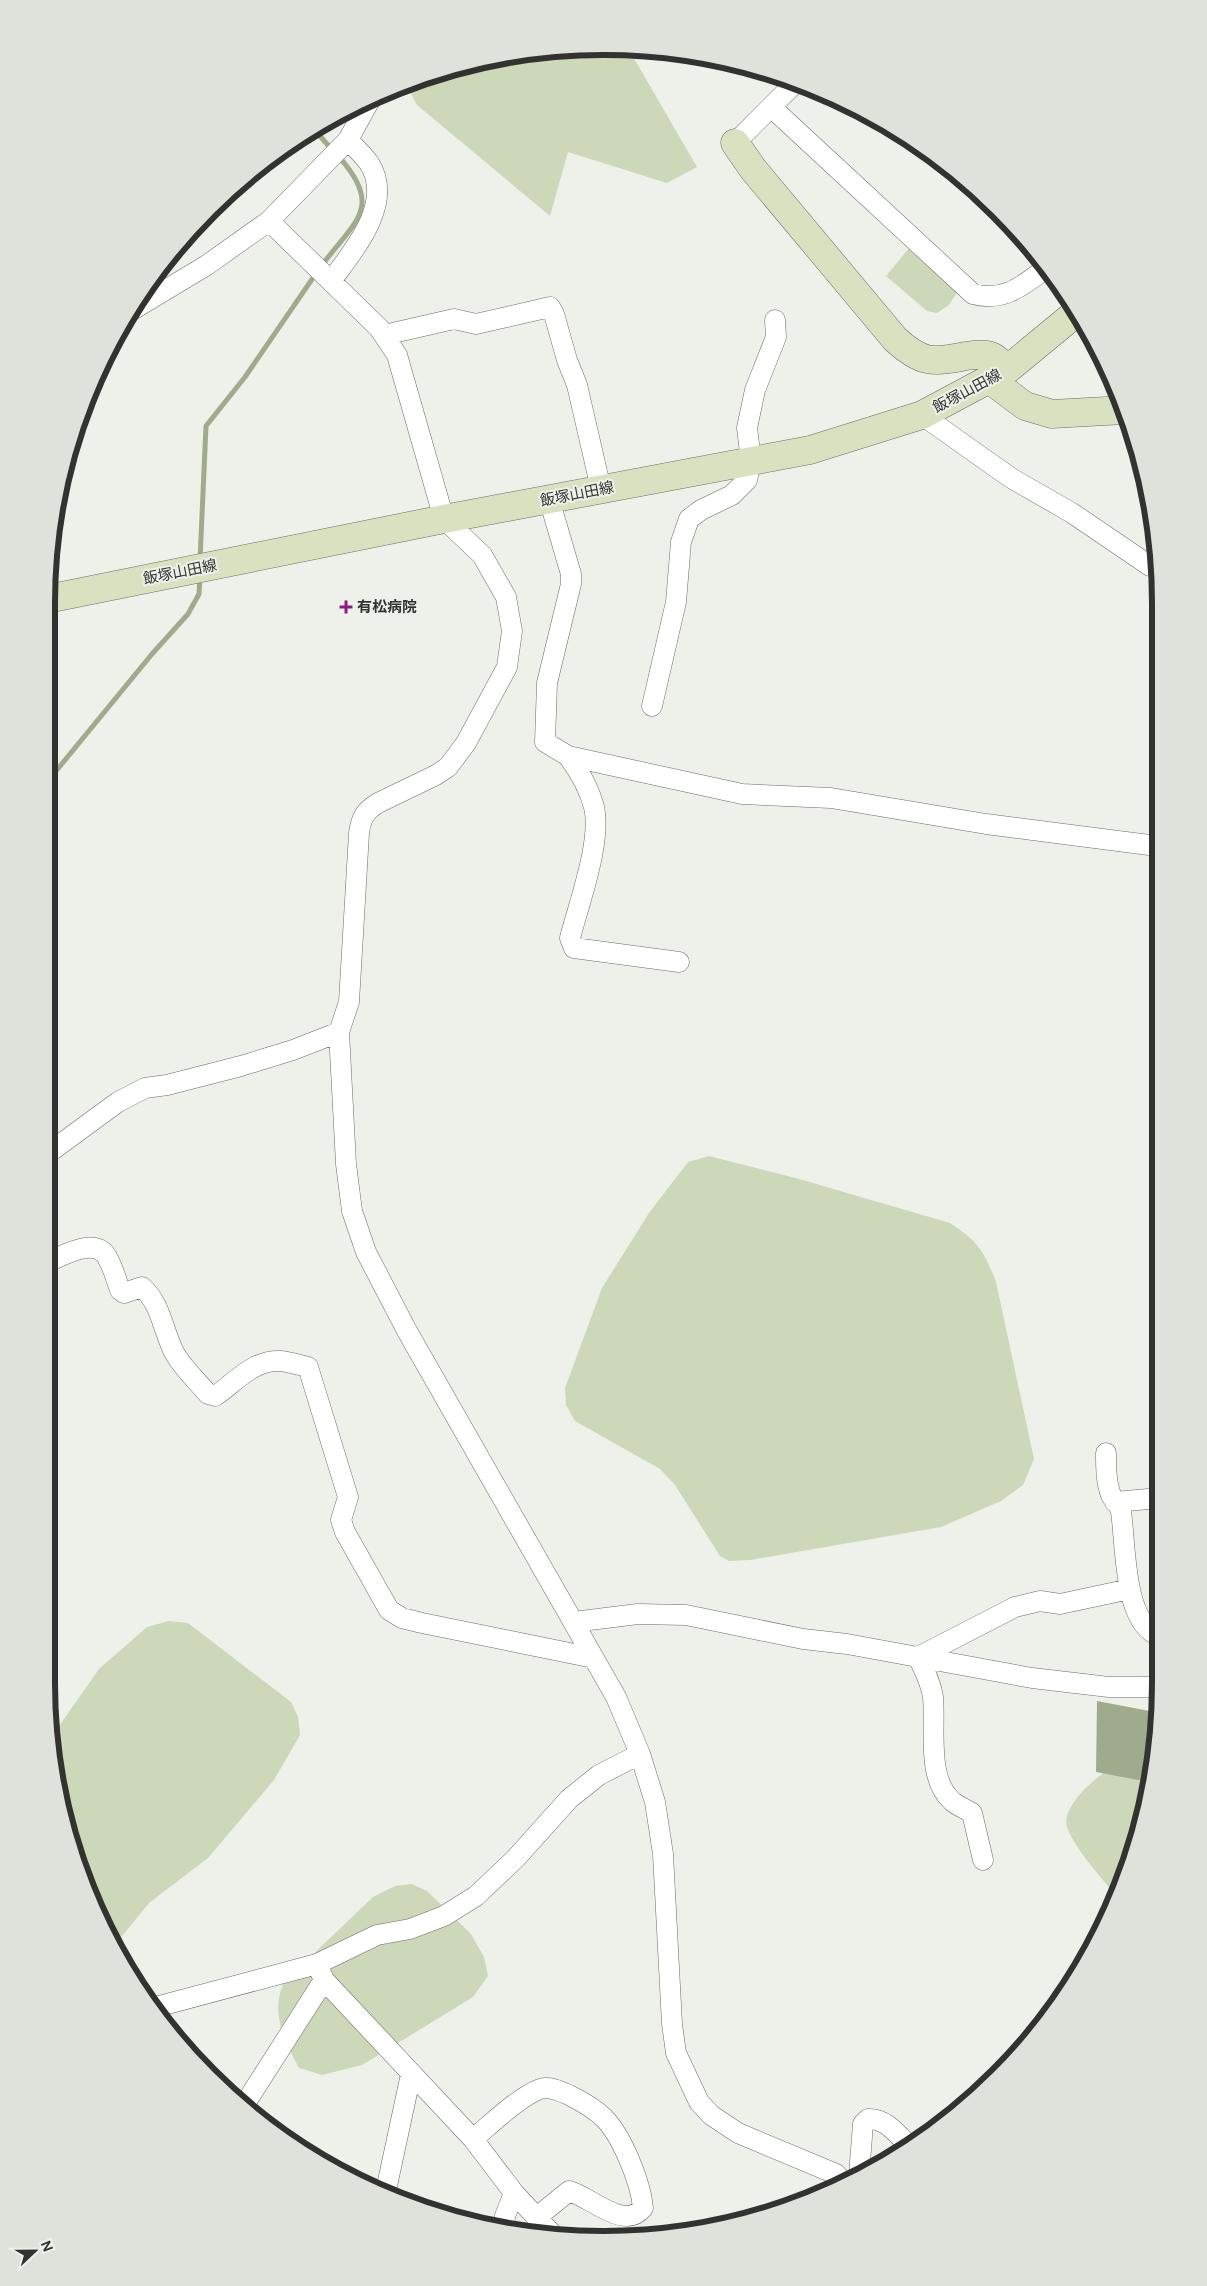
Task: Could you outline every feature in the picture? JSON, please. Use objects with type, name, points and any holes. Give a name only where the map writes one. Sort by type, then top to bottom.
[{"type":"main road","points":[[735,143],[778,199],[895,339],[910,354],[925,360],[945,360],[975,354],[992,357],[999,374],[1025,406],[1052,414],[1116,410]]},
{"type":"main road","name":"飯塚山田線","points":[[55,597],[444,519],[810,450],[922,415],[999,374],[1071,317]]},
{"type":"street","points":[[735,143],[790,88]]},
{"type":"street","points":[[771,108],[973,294],[987,298],[1002,296],[1040,272]]},
{"type":"street","points":[[145,303],[207,266],[269,221],[348,140],[364,111]]},
{"type":"street","points":[[323,274],[371,220],[377,199],[377,187],[369,163],[348,140]]},
{"type":"street","points":[[269,221],[384,336],[397,355],[444,519],[482,555],[506,597],[512,631],[507,667],[466,743],[448,767],[436,775],[378,803],[369,809],[361,819],[349,1002],[339,1032],[347,1173],[352,1211],[366,1252],[407,1331],[616,1697],[640,1754],[655,1802],[663,1854],[673,2034],[676,2052],[699,2102],[711,2115],[738,2134],[836,2174],[839,2177]]},
{"type":"street","points":[[384,336],[454,318],[476,324],[550,308],[554,314],[567,360],[578,385],[601,489]]},
{"type":"street","points":[[652,706],[676,602],[681,542],[689,520],[701,510],[732,495],[748,480],[751,460],[747,428],[755,390],[776,337],[775,320]]},
{"type":"street","points":[[922,415],[1011,478],[1072,512],[1151,566]]},
{"type":"street","points":[[549,499],[571,574],[571,584],[548,683],[545,742],[568,756],[742,794],[831,798],[986,824],[1152,845]]},
{"type":"street","points":[[568,756],[588,789],[594,808],[594,834],[590,862],[570,938],[574,948],[679,962]]},
{"type":"street","points":[[55,1148],[118,1102],[145,1088],[167,1085],[241,1066],[293,1050],[339,1032]]},
{"type":"street","points":[[55,1259],[89,1246],[99,1249],[107,1255],[120,1290],[124,1293],[142,1287],[150,1294],[157,1305],[175,1354],[208,1394],[214,1396],[242,1374],[266,1362],[279,1361],[308,1367],[348,1497],[341,1520],[345,1532],[389,1610],[402,1618],[422,1623],[594,1658]]},
{"type":"street","points":[[1106,1453],[1107,1477],[1111,1495],[1120,1509],[1130,1589],[1137,1613],[1152,1632]]},
{"type":"street","points":[[1116,1502],[1152,1499]]},
{"type":"street","points":[[918,1657],[1015,1607],[1040,1601],[1060,1604],[1130,1589]]},
{"type":"street","points":[[573,1622],[638,1614],[686,1615],[803,1639],[847,1644],[1032,1678],[1109,1686],[1152,1687]]},
{"type":"street","points":[[918,1657],[930,1682],[933,1697],[934,1762],[942,1788],[952,1801],[972,1813],[983,1860]]},
{"type":"street","points":[[161,2006],[320,1972],[377,1935],[410,1929],[444,1916],[476,1896],[516,1858],[569,1800],[599,1775],[640,1754]]},
{"type":"street","points":[[320,1972],[411,2074],[472,2138],[514,2193],[546,2228]]},
{"type":"street","points":[[247,2099],[320,1972]]},
{"type":"street","points":[[387,2186],[411,2074]]},
{"type":"street","points":[[472,2138],[516,2104],[541,2089],[555,2089],[584,2102],[605,2119],[626,2152],[642,2194],[643,2208],[637,2215],[628,2216],[599,2207],[582,2194],[569,2191],[536,2217]]},
{"type":"street","points":[[860,2167],[863,2124],[868,2119],[877,2118],[889,2126],[904,2141]]},
{"type":"street","points":[[505,2221],[514,2193]]},
{"type":"shaded area","points":[[568,56],[633,56],[697,167],[667,183],[568,152],[550,216],[417,105],[410,91],[427,84],[496,66]]},
{"type":"shaded area","points":[[910,247],[958,291],[949,305],[937,313],[927,311],[886,276]]},
{"type":"shaded area","points":[[709,1156],[799,1179],[950,1223],[974,1241],[984,1254],[996,1282],[1034,1459],[1023,1485],[1001,1501],[941,1527],[750,1560],[729,1561],[720,1556],[675,1485],[660,1469],[575,1421],[566,1405],[565,1388],[602,1288],[649,1213],[688,1162]]},
{"type":"shaded area","points":[[169,1621],[188,1623],[291,1702],[298,1717],[300,1735],[274,1780],[208,1858],[149,1903],[119,1940],[84,1859],[66,1790],[57,1729],[99,1669],[147,1627]]},
{"type":"shaded area","points":[[1097,1701],[1151,1711],[1143,1781],[1096,1772]]},
{"type":"shaded area","points":[[1122,1765],[1145,1765],[1133,1824],[1123,1859],[1111,1890],[1076,1844],[1067,1827],[1067,1819],[1069,1810],[1090,1784],[1107,1771]]},
{"type":"shaded area","points":[[412,1884],[427,1891],[471,1934],[484,1957],[488,1976],[473,1997],[362,2065],[322,2075],[299,2068],[284,2037],[279,2015],[278,2005],[284,1982],[373,1897],[395,1886]]},
{"type":"waterway","points":[[319,134],[333,151]]},
{"type":"waterway","points":[[322,265],[354,225],[360,213],[362,202],[360,189],[353,174],[339,157]]},
{"type":"waterway","points":[[200,560],[206,426],[245,377],[317,272]]},
{"type":"waterway","points":[[55,772],[152,654],[188,614],[199,594],[200,576]]},
{"type":"place","name":"有松病院","points":[[346,607]]}]
